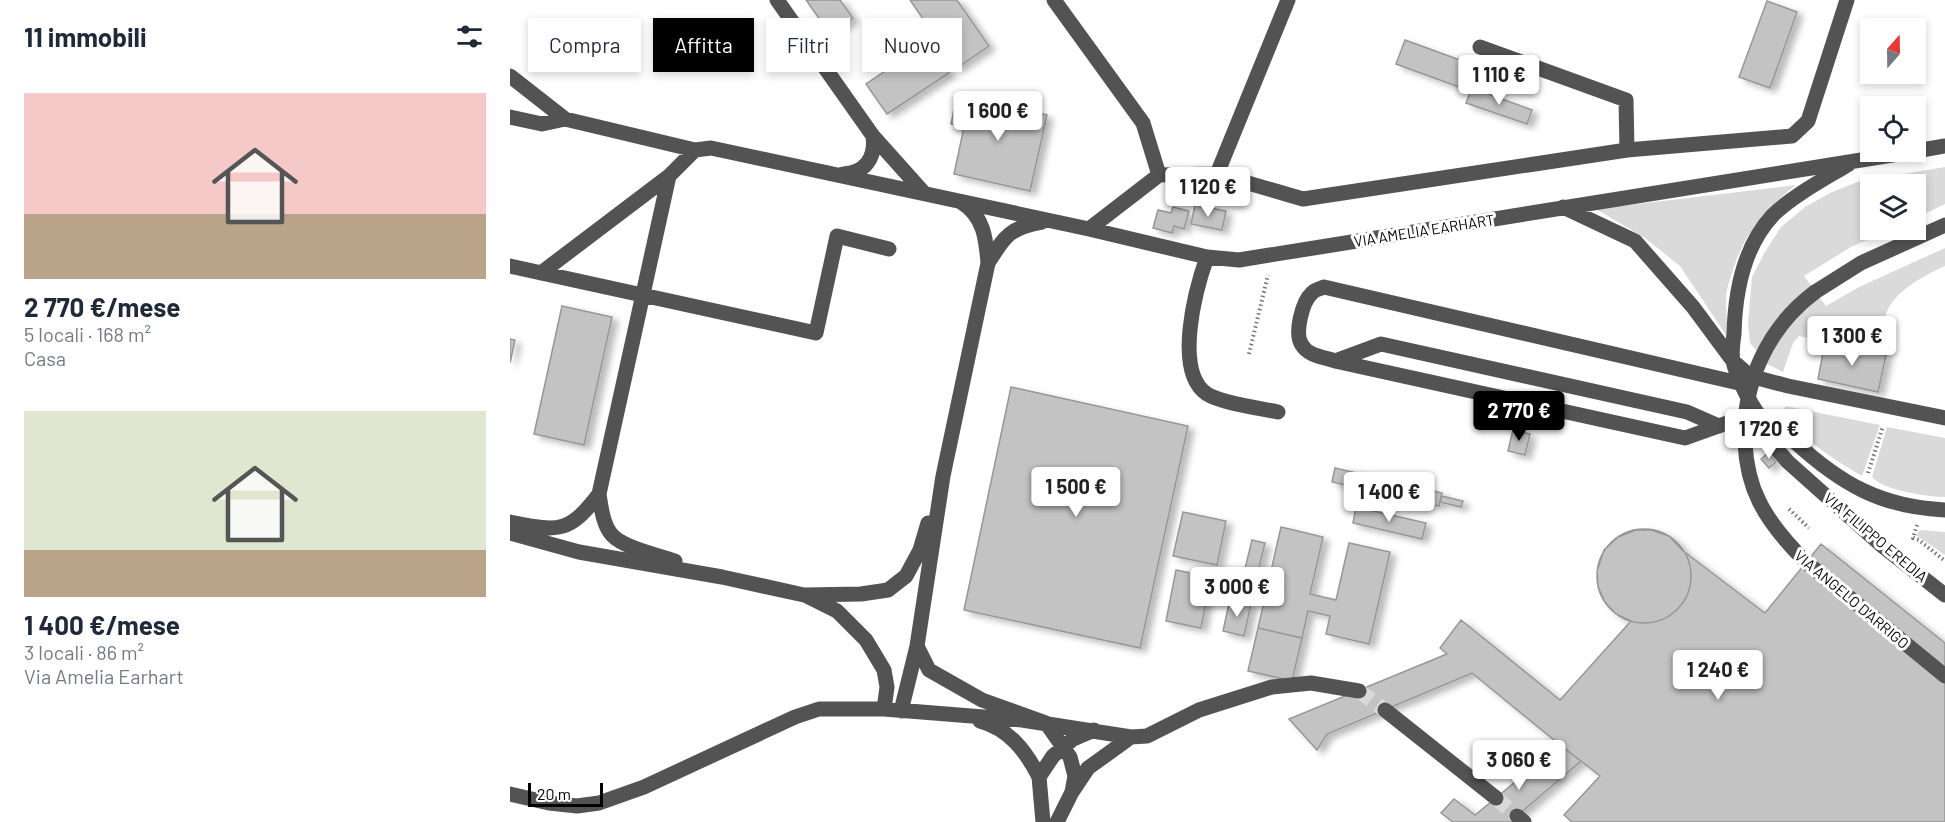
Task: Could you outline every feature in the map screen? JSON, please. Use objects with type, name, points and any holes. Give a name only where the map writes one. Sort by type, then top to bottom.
[{"type":"street","points":[[777,0],[873,136],[924,193]]},
{"type":"street","points":[[1054,0],[1143,123],[1159,175]]},
{"type":"street","points":[[1217,174],[1288,0]]},
{"type":"street","points":[[1089,229],[1159,175],[1217,174],[1303,199],[1627,150],[1791,136],[1808,121],[1847,0]]},
{"type":"street","points":[[1480,47],[1626,100],[1627,150]]},
{"type":"street","points":[[510,76],[565,120]]},
{"type":"street","points":[[510,117],[542,124],[565,120]]},
{"type":"street","name":"VIA AMELIA EARHART","points":[[565,120],[695,150],[711,148],[1002,209],[1207,257],[1239,260],[1856,160]]},
{"type":"street","points":[[836,175],[851,174],[863,168],[874,147],[873,136]]},
{"type":"street","points":[[1926,149],[1945,146]]},
{"type":"street","points":[[541,273],[669,176],[695,150]]},
{"type":"street","name":"VIA FILIPPO EREDIA","points":[[1860,159],[1802,194],[1774,215],[1753,243],[1743,269],[1734,305],[1733,361],[1749,399],[1763,419],[1772,444],[1788,462],[1880,544],[1945,595]]},
{"type":"street","points":[[669,176],[599,494],[602,514],[612,535],[626,544],[722,576]]},
{"type":"street","points":[[901,711],[917,646],[943,476],[988,263],[985,234],[979,219],[972,210],[956,200]]},
{"type":"street","points":[[1563,207],[1635,241],[1693,307],[1733,361],[1750,376],[1945,418]]},
{"type":"street","points":[[988,263],[1002,240],[1021,226],[1054,221]]},
{"type":"street","name":"VIA ANGELO D'ARRIGO","points":[[1945,225],[1861,263],[1800,303],[1764,350],[1749,389],[1744,423],[1747,464],[1758,501],[1781,536],[1806,562],[1945,676]]},
{"type":"street","points":[[510,266],[816,333],[837,236],[889,249]]},
{"type":"street","points":[[1207,257],[1197,285],[1192,309],[1190,344],[1194,377],[1198,386],[1207,394],[1218,399],[1278,412]]},
{"type":"street","points":[[1743,384],[1324,287],[1309,295],[1300,320],[1298,336],[1302,346],[1312,354],[1685,438],[1741,418],[1763,419],[1787,435],[1837,477],[1853,486],[1883,499],[1909,506],[1945,510]]},
{"type":"street","points":[[1335,361],[1381,344],[1687,412],[1719,426]]},
{"type":"street","points":[[804,595],[861,594],[888,590],[906,576],[920,550],[943,476]]},
{"type":"street","points":[[510,522],[543,528],[567,526],[583,515],[599,494]]},
{"type":"street","points":[[510,533],[579,552],[722,576],[804,595],[837,611],[866,640],[884,670],[887,687],[884,709]]},
{"type":"street","points":[[917,646],[929,670],[982,700],[1046,723],[1071,757],[1075,776],[1072,792]]},
{"type":"street","points":[[510,794],[549,803],[577,806],[599,803],[644,787],[795,717],[819,709],[884,709],[957,715],[1046,723],[1131,737],[1148,736],[1199,710],[1272,687],[1311,683],[1359,691]]},
{"type":"street","points":[[1385,710],[1496,798]]},
{"type":"street","points":[[957,715],[984,722],[1006,733],[1024,750],[1039,777],[1043,822]]},
{"type":"street","points":[[1039,777],[1053,756],[1063,747],[1073,739],[1094,730]]},
{"type":"street","points":[[1057,822],[1072,792],[1088,768],[1131,737]]},
{"type":"path","points":[[1249,354],[1269,271]]},
{"type":"path","points":[[1865,482],[1884,422]]},
{"type":"path","points":[[1924,527],[1917,525],[1913,538],[1919,540],[1945,561]]},
{"type":"shaded area","points":[[1945,167],[1945,204],[1926,213],[1926,174],[1902,174]]},
{"type":"shaded area","points":[[1860,181],[1860,240],[1867,240],[1851,247],[1804,276],[1826,306],[1859,287],[1945,248],[1945,266],[1909,286],[1894,300],[1885,317],[1886,355],[1799,336],[1793,343],[1783,372],[1767,364],[1750,343],[1748,323],[1752,277],[1781,227],[1805,207],[1832,192]]},
{"type":"shaded area","points":[[1796,185],[1757,223],[1737,259],[1727,293],[1728,337],[1680,266],[1645,238],[1596,209]]},
{"type":"shaded area","points":[[1785,406],[1880,425],[1862,476],[1829,456],[1810,441],[1784,412]]},
{"type":"shaded area","points":[[1887,427],[1945,438],[1945,497],[1895,489],[1877,482],[1872,477]]},
{"type":"shaded area","points":[[1920,530],[1945,532],[1945,555],[1916,535]]},
{"type":"building","points":[[806,0],[840,0],[853,18],[850,20],[850,18],[819,18]]},
{"type":"building","points":[[910,0],[957,0],[989,46],[962,65],[962,18],[922,18]]},
{"type":"building","points":[[1767,1],[1797,12],[1770,88],[1739,77]]},
{"type":"building","points":[[1405,40],[1468,63],[1459,87],[1396,64]]},
{"type":"building","points":[[884,72],[949,73],[887,114],[866,84]]},
{"type":"building","points":[[1472,88],[1532,110],[1527,124],[1466,103]]},
{"type":"building","points":[[957,95],[1047,115],[1030,191],[954,174],[964,127],[951,124]]},
{"type":"building","points":[[1195,205],[1226,211],[1222,230],[1191,224]]},
{"type":"building","points":[[1173,207],[1189,211],[1184,229],[1174,226],[1172,233],[1153,228],[1158,210],[1171,213]]},
{"type":"building","points":[[562,306],[612,317],[584,445],[534,434]]},
{"type":"building","points":[[510,339],[515,340],[510,363]]},
{"type":"building","points":[[1825,342],[1886,355],[1878,392],[1818,379]]},
{"type":"building","points":[[1011,387],[1188,426],[1140,648],[964,610]]},
{"type":"building","points":[[1513,430],[1530,434],[1525,455],[1508,451]]},
{"type":"building","points":[[1768,453],[1776,462],[1769,468],[1761,459]]},
{"type":"building","points":[[1335,468],[1442,493],[1439,506],[1332,482]]},
{"type":"building","points":[[1442,496],[1463,501],[1461,507],[1440,502]]},
{"type":"building","points":[[1356,507],[1426,523],[1422,539],[1353,523]]},
{"type":"building","points":[[1183,512],[1226,521],[1217,565],[1173,556]]},
{"type":"building","points":[[1281,527],[1323,537],[1310,594],[1336,600],[1349,543],[1390,552],[1369,644],[1326,634],[1330,616],[1308,611],[1302,638],[1258,628]]},
{"type":"building","points":[[1644,529],[1662,533],[1677,543],[1687,558],[1691,576],[1687,594],[1677,609],[1662,619],[1644,623],[1626,619],[1611,609],[1601,594],[1597,576],[1601,558],[1611,543],[1626,533]]},
{"type":"building","points":[[1636,530],[1651,530],[1669,536],[1682,550],[1765,613],[1821,544],[1945,643],[1945,822],[1572,822],[1564,815],[1600,776],[1581,761],[1510,822],[1453,822],[1441,813],[1454,799],[1475,815],[1560,745],[1472,673],[1327,734],[1317,750],[1289,719],[1447,654],[1440,648],[1461,620],[1560,700],[1631,621],[1616,614],[1605,602],[1598,587],[1597,571],[1604,550],[1618,537]]},
{"type":"building","points":[[1252,540],[1265,543],[1254,588],[1241,585]]},
{"type":"building","points":[[1176,570],[1211,577],[1201,628],[1166,621]]},
{"type":"building","points":[[1230,599],[1251,604],[1244,636],[1223,631]]},
{"type":"building","points":[[1258,628],[1302,638],[1292,681],[1248,671]]},
{"type":"building","points":[[1560,745],[1581,761],[1510,822],[1453,822],[1441,813],[1454,799],[1475,815]]},
{"type":"tunnel","points":[[1359,691],[1385,710]]},
{"type":"tunnel","points":[[1496,798],[1517,816]]}]
